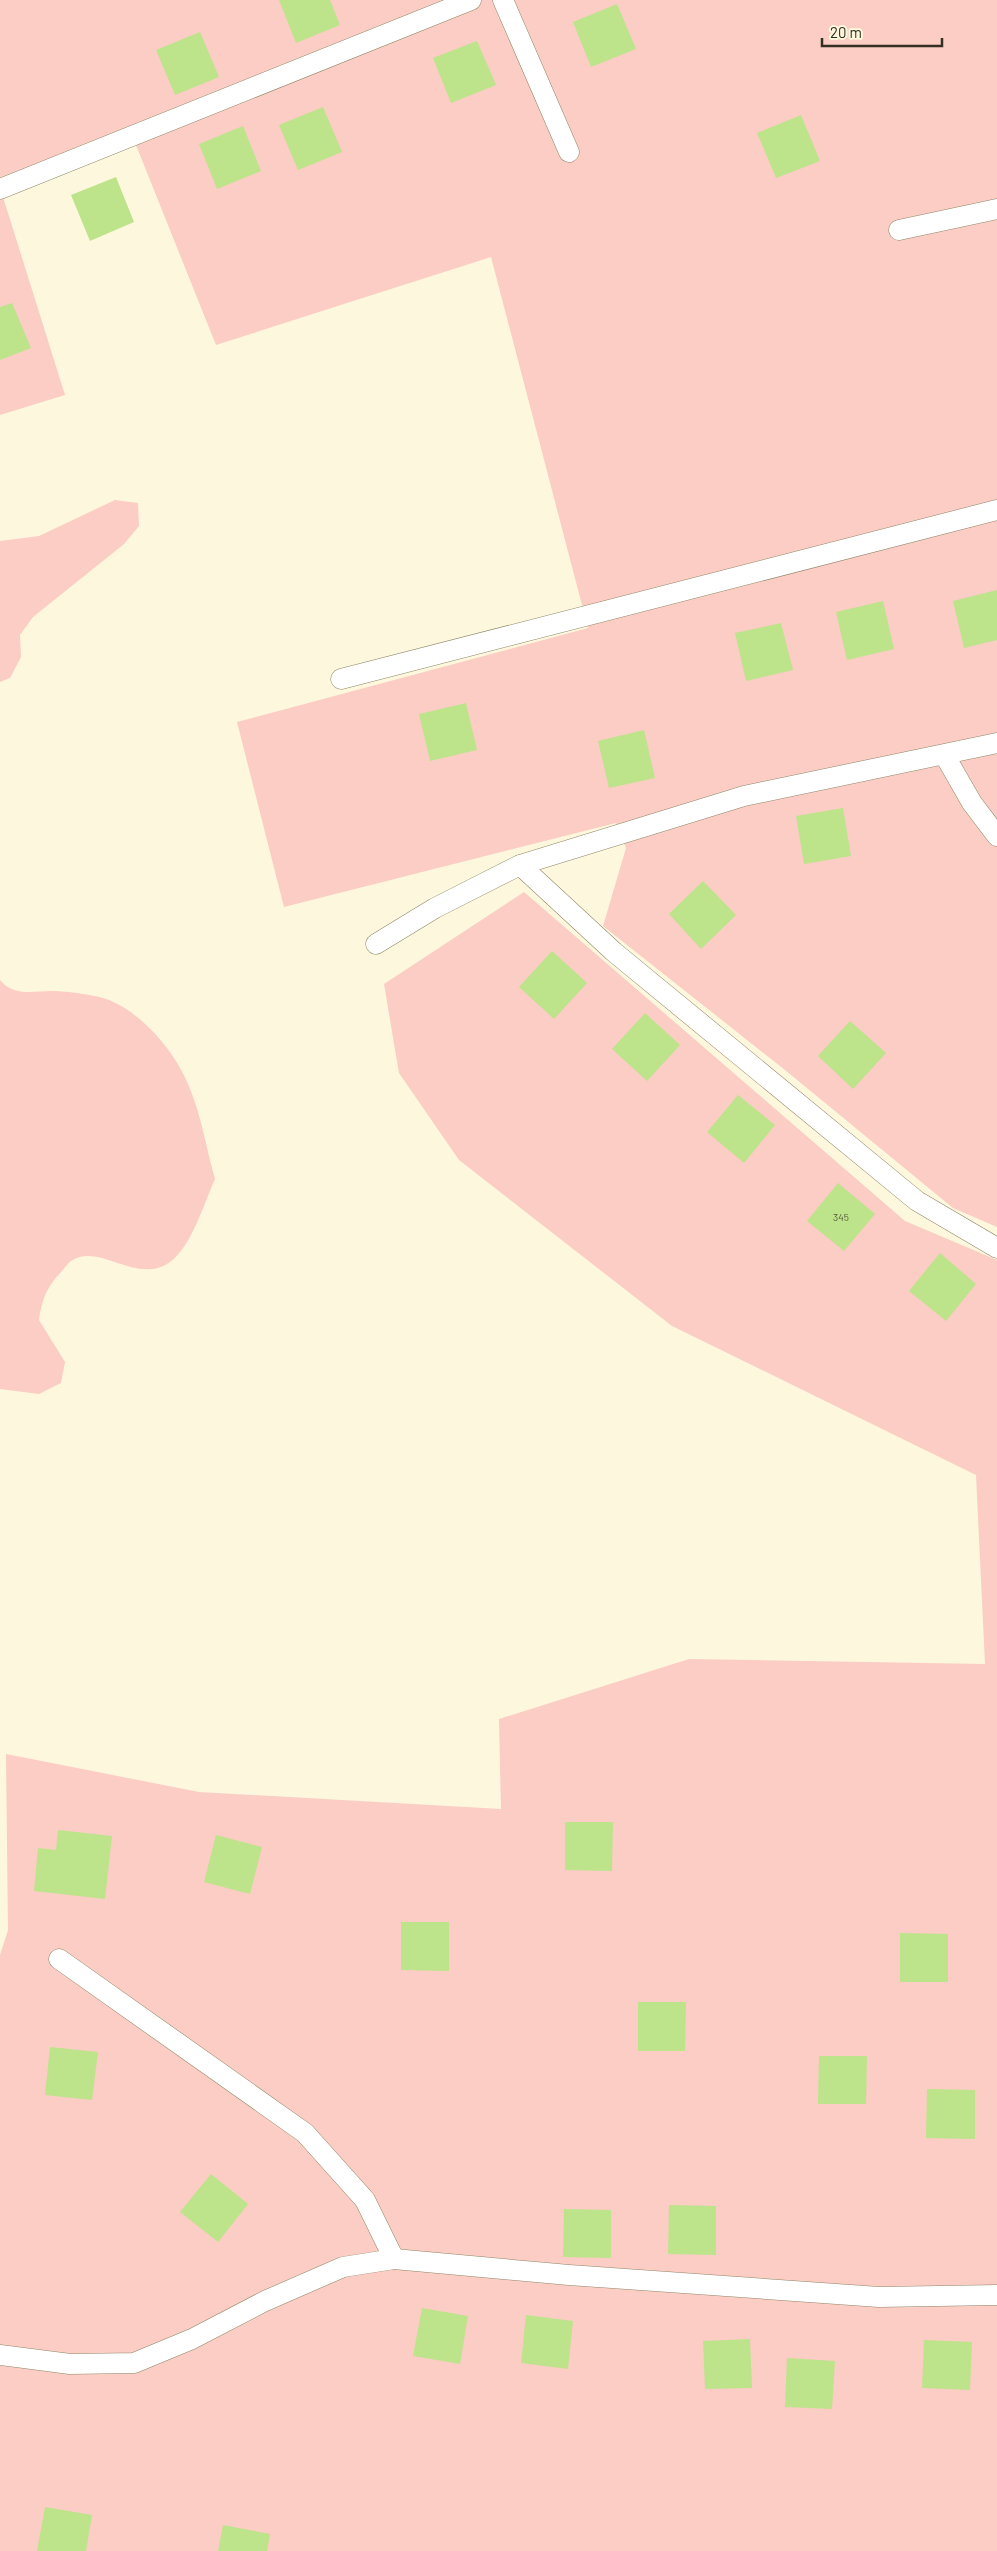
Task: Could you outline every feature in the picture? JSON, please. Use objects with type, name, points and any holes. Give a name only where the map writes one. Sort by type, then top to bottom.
[{"type":"lane","points":[[0,189],[471,0]]},
{"type":"lane","points":[[503,0],[569,152]]},
{"type":"lane","points":[[899,230],[997,209]]},
{"type":"lane","points":[[342,679],[997,510]]},
{"type":"lane","points":[[376,944],[435,908],[520,865],[744,796],[946,756],[997,743]]},
{"type":"lane","points":[[946,756],[972,803],[997,836]]},
{"type":"lane","points":[[520,865],[614,952],[917,1201],[997,1248]]},
{"type":"lane","points":[[59,1959],[305,2133],[365,2200],[394,2259]]},
{"type":"lane","points":[[0,2354],[70,2364],[134,2363],[192,2339],[264,2301],[343,2267],[394,2259],[569,2275],[879,2297],[997,2295]]},
{"type":"shaded area","points":[[0,0],[997,0],[997,1227],[953,1208],[785,1070],[603,926],[626,848],[616,823],[284,907],[237,722],[588,628],[491,257],[216,345],[136,145],[3,197],[65,395],[0,415]]},
{"type":"shaded area","points":[[115,500],[138,503],[139,526],[124,544],[33,617],[20,635],[21,657],[10,678],[0,682],[0,541],[39,536]]},
{"type":"shaded area","points":[[524,892],[905,1221],[997,1260],[997,2551],[0,2551],[0,1955],[8,1930],[6,1754],[199,1792],[501,1809],[499,1719],[689,1659],[985,1664],[976,1475],[672,1326],[459,1160],[399,1073],[384,984]]},
{"type":"shaded area","points":[[0,980],[11,989],[18,991],[53,991],[104,998],[121,1006],[145,1024],[175,1059],[193,1095],[215,1179],[191,1235],[178,1255],[170,1262],[157,1268],[144,1269],[106,1259],[82,1257],[71,1261],[56,1278],[46,1294],[39,1320],[65,1362],[61,1383],[39,1394],[0,1389]]},
{"type":"building","points":[[279,0],[330,0],[340,25],[296,43]]},
{"type":"building","points":[[617,4],[636,49],[591,67],[573,22]]},
{"type":"building","points":[[200,32],[219,77],[175,95],[156,50]]},
{"type":"building","points":[[477,41],[496,85],[451,103],[433,58]]},
{"type":"building","points":[[323,107],[342,152],[298,170],[279,125]]},
{"type":"building","points":[[801,115],[820,161],[776,178],[757,133]]},
{"type":"building","points":[[243,126],[261,171],[217,189],[199,144]]},
{"type":"building","points":[[116,177],[134,222],[90,241],[71,195]]},
{"type":"building","points":[[12,303],[31,348],[0,360],[0,307]]},
{"type":"building","points":[[997,590],[997,640],[964,648],[953,601]]},
{"type":"building","points":[[883,601],[894,649],[847,660],[836,612]]},
{"type":"building","points":[[781,623],[793,670],[746,681],[735,633]]},
{"type":"building","points":[[466,703],[477,750],[430,761],[419,714]]},
{"type":"building","points":[[644,730],[655,778],[609,788],[598,741]]},
{"type":"building","points":[[843,808],[851,856],[804,864],[796,816]]},
{"type":"building","points":[[703,881],[736,915],[701,949],[669,914]]},
{"type":"building","points":[[552,951],[587,983],[554,1019],[519,987]]},
{"type":"building","points":[[645,1013],[680,1045],[647,1081],[612,1049]]},
{"type":"building","points":[[850,1021],[886,1053],[853,1089],[818,1056]]},
{"type":"building","points":[[738,1095],[775,1125],[744,1163],[707,1132]]},
{"type":"building","points":[[838,1183],[875,1214],[844,1251],[807,1221]]},
{"type":"building","points":[[940,1253],[976,1284],[946,1321],[909,1291]]},
{"type":"building","points":[[565,1822],[613,1822],[612,1871],[565,1870]]},
{"type":"building","points":[[58,1830],[112,1836],[105,1899],[34,1891],[38,1848],[56,1850]]},
{"type":"building","points":[[216,1835],[262,1847],[250,1894],[204,1882]]},
{"type":"building","points":[[401,1922],[449,1922],[449,1971],[401,1970]]},
{"type":"building","points":[[900,1933],[948,1934],[948,1982],[900,1982]]},
{"type":"building","points":[[638,2002],[686,2002],[685,2051],[638,2051]]},
{"type":"building","points":[[50,2047],[98,2052],[92,2100],[45,2095]]},
{"type":"building","points":[[819,2056],[867,2056],[866,2104],[818,2104]]},
{"type":"building","points":[[927,2089],[975,2090],[975,2139],[926,2138]]},
{"type":"building","points":[[211,2174],[248,2204],[218,2242],[180,2212]]},
{"type":"building","points":[[669,2205],[716,2206],[716,2255],[668,2254]]},
{"type":"building","points":[[564,2209],[611,2210],[611,2258],[563,2257]]},
{"type":"building","points":[[422,2308],[468,2316],[460,2364],[413,2356]]},
{"type":"building","points":[[526,2315],[573,2321],[568,2369],[521,2363]]},
{"type":"building","points":[[750,2339],[752,2388],[705,2389],[703,2341]]},
{"type":"building","points":[[924,2340],[972,2342],[970,2390],[922,2388]]},
{"type":"building","points":[[787,2358],[835,2361],[832,2409],[785,2407]]},
{"type":"building","points":[[45,2507],[92,2515],[86,2551],[37,2551]]},
{"type":"building","points":[[223,2525],[270,2534],[267,2551],[218,2551]]}]
